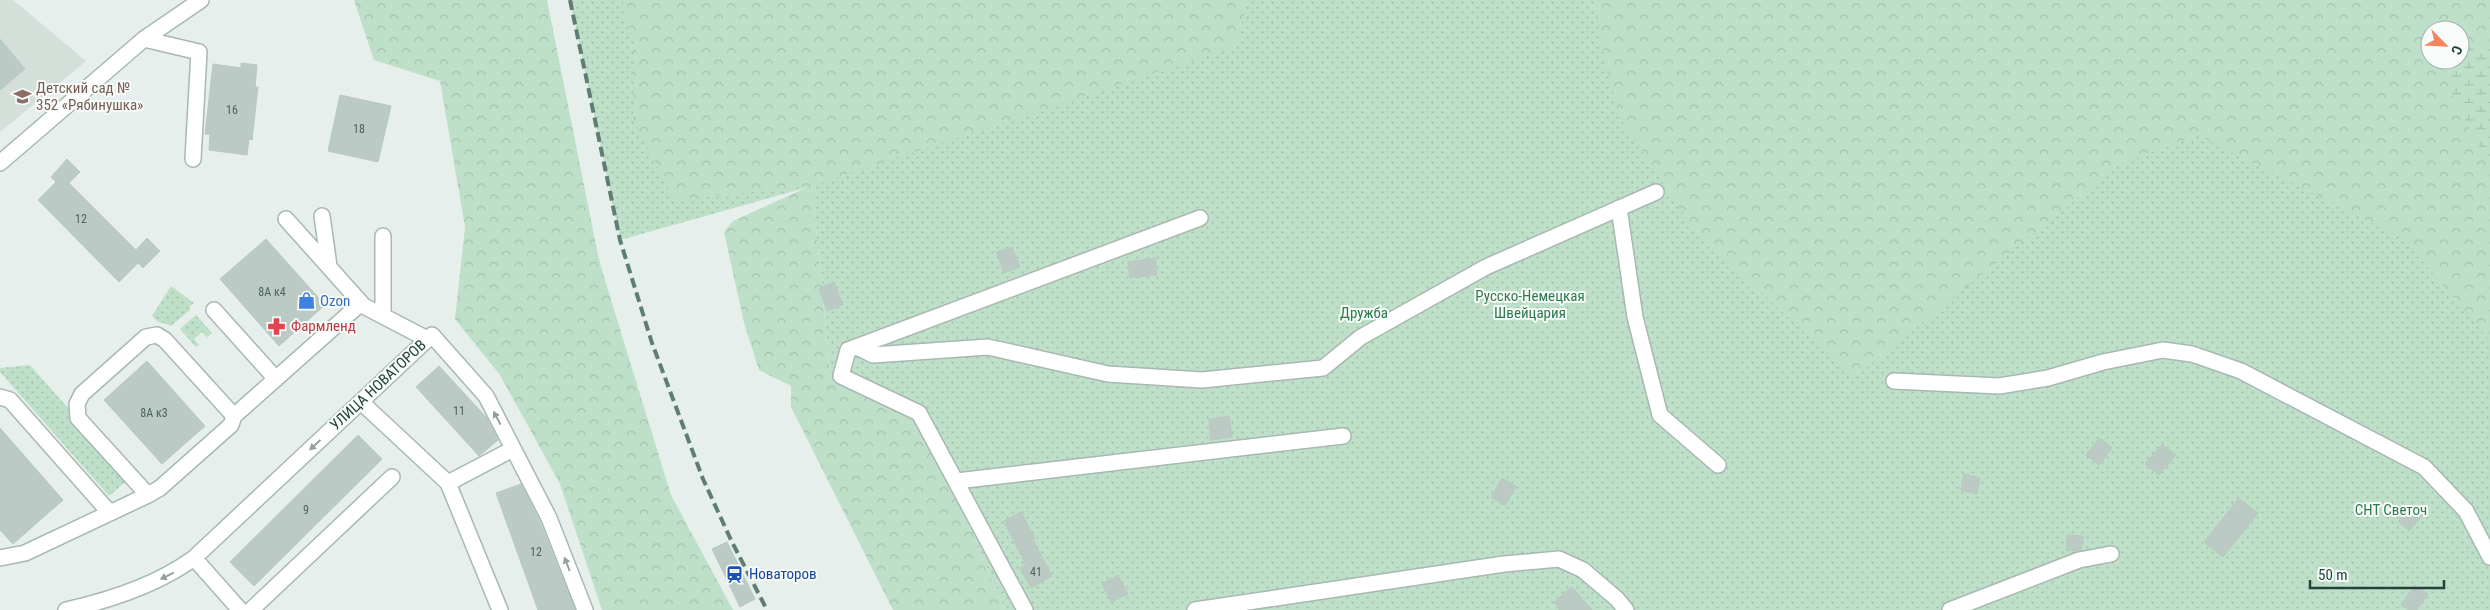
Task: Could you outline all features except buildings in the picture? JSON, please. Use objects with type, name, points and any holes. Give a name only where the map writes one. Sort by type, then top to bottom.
[{"type":"street","points":[[0,163],[144,39],[201,0]]},
{"type":"street","points":[[144,39],[199,52],[193,159]]},
{"type":"street","points":[[858,347],[873,355],[988,347],[1108,374],[1202,380],[1323,368],[1361,337],[1486,267],[1656,192]]},
{"type":"street","points":[[1619,208],[1634,316],[1660,414],[1718,464]]},
{"type":"street","points":[[322,216],[329,266]]},
{"type":"street","points":[[1026,610],[958,481],[919,413],[841,376],[848,350],[1200,218]]},
{"type":"street","points":[[286,219],[362,304],[427,339]]},
{"type":"street","points":[[383,236],[383,314]]},
{"type":"street","points":[[0,558],[26,554],[160,488],[231,425],[234,416],[362,304]]},
{"type":"street","points":[[214,310],[276,379]]},
{"type":"street","points":[[148,495],[78,418],[77,404],[82,394],[146,337],[157,335],[166,340],[234,416]]},
{"type":"street","name":"УЛИЦА НОВАТОРОВ","points":[[66,610],[142,587],[176,571],[194,558],[432,335],[486,396],[550,518],[585,610]]},
{"type":"street","points":[[1894,381],[1999,386],[2048,378],[2103,362],[2163,350],[2192,354],[2241,371],[2424,467],[2466,511],[2490,557]]},
{"type":"street","points":[[0,397],[10,400],[110,513]]},
{"type":"street","points":[[361,402],[448,483],[500,610]]},
{"type":"street","points":[[958,481],[1343,436]]},
{"type":"street","points":[[448,483],[514,449]]},
{"type":"street","points":[[251,610],[392,477]]},
{"type":"street","points":[[1950,610],[2078,560],[2111,554]]},
{"type":"street","points":[[194,558],[240,610]]},
{"type":"street","points":[[1195,610],[1504,564],[1559,558],[1583,570],[1617,599],[1626,610]]},
{"type":"shaded area","name":"Детский сад № 352 «Рябинушка»","points":[[0,0],[13,0],[86,61],[0,132]]},
{"type":"green space","points":[[354,0],[547,0],[604,277],[671,495],[733,610],[602,610],[560,484],[500,375],[455,319],[465,227],[440,81],[374,60]]},
{"type":"green space","name":"Русско-Немецкая Швейцария","points":[[570,0],[2490,0],[2490,610],[1005,610],[922,415],[831,381],[812,186],[620,240]]},
{"type":"green space","points":[[622,0],[1247,0],[1238,45],[812,186],[831,381],[922,415],[1005,610],[893,610],[791,407],[791,386],[759,370],[744,323],[724,232],[733,221],[810,186],[674,200],[633,119],[634,41]]},
{"type":"green space","points":[[1593,0],[2490,0],[2490,42],[2470,46],[2470,20],[2420,20],[2420,70],[2452,70],[2448,85],[2490,169],[2490,341],[2404,239],[2198,135],[2120,164],[1853,378],[1695,230],[1623,123],[1608,74]]},
{"type":"green space","points":[[2490,42],[2490,169],[2448,85],[2452,70],[2470,70],[2470,46]]},
{"type":"green space","points":[[171,286],[194,303],[189,307],[191,309],[171,326],[157,321],[152,316]]},
{"type":"green space","points":[[196,315],[212,333],[207,337],[202,332],[194,339],[199,345],[196,347],[180,329]]},
{"type":"green space","points":[[30,365],[130,478],[109,496],[0,372],[0,368]]},
{"type":"railway","points":[[570,0],[620,240],[652,343],[703,479],[731,540],[767,610]]},
{"type":"place","name":"Детский сад № 352 «Рябинушка»","points":[[22,97]]},
{"type":"place","name":"Ozon","points":[[306,301]]},
{"type":"place","name":"Фармленд","points":[[277,326]]},
{"type":"place","name":"Новаторов","points":[[735,574]]},
{"type":"park label","name":"Дружба","points":[[1364,313]]},
{"type":"park label","name":"СНТ Светоч","points":[[2391,510]]}]
